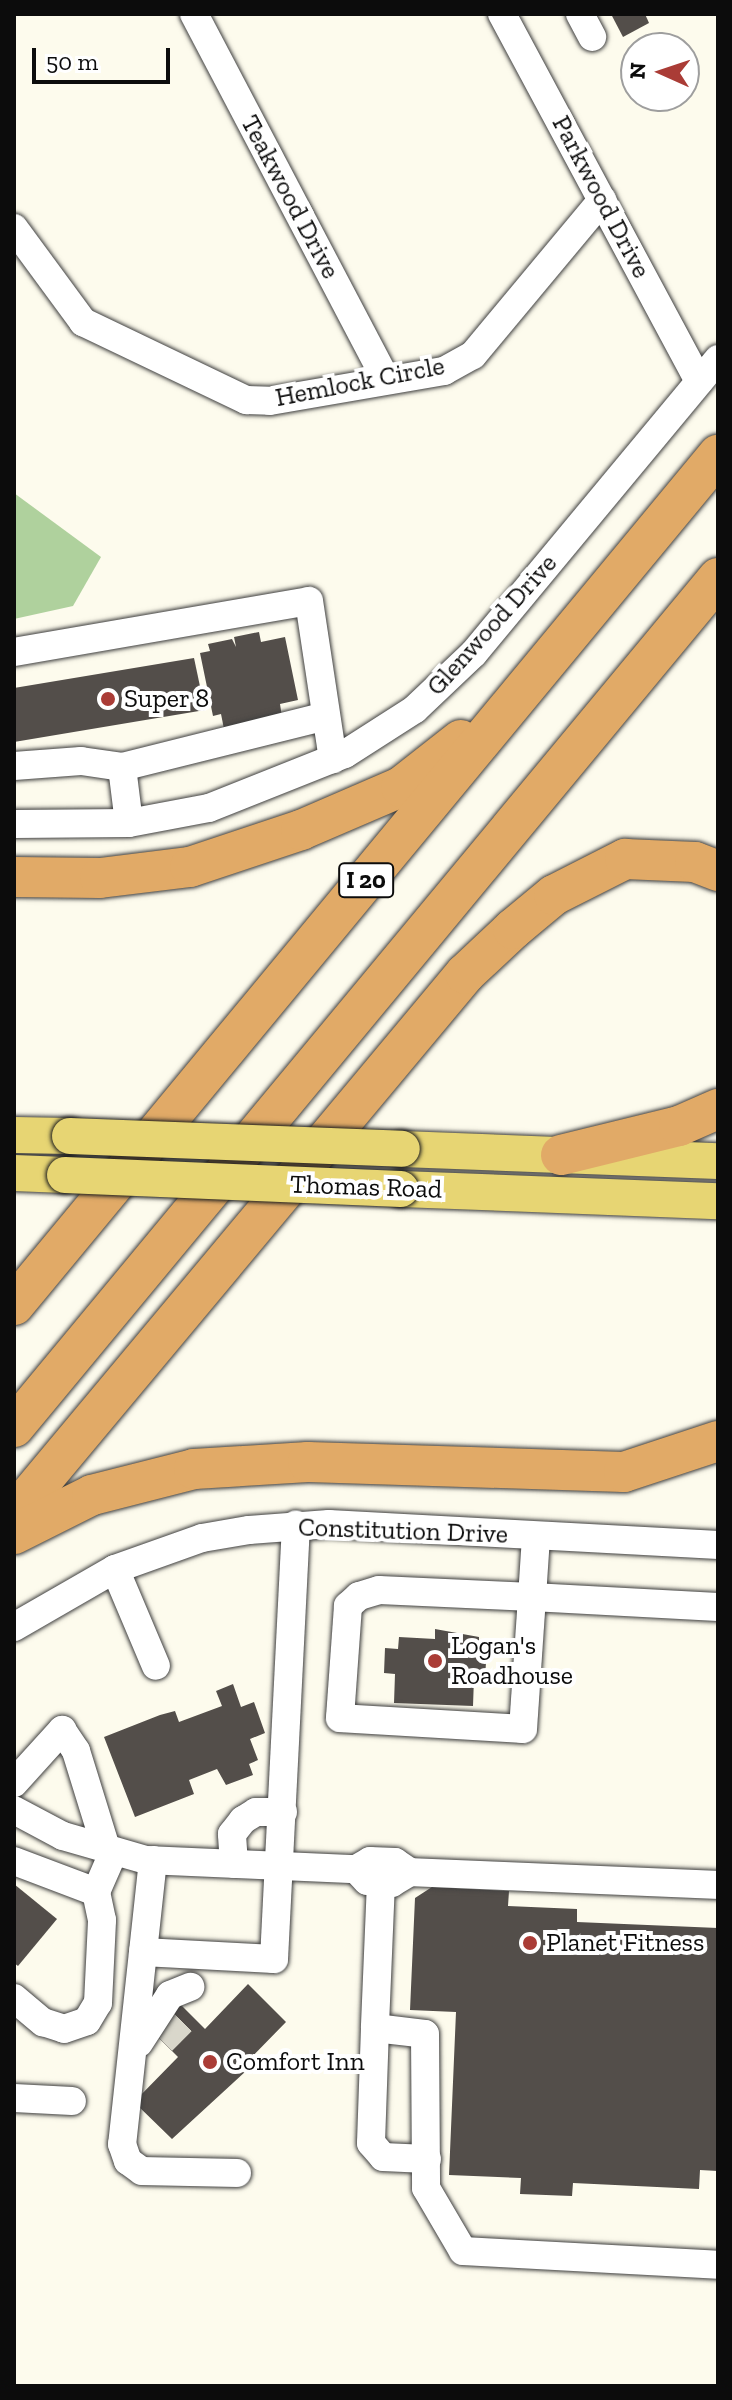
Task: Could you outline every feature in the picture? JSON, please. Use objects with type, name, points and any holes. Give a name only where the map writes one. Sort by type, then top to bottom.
[{"type":"highway","name":"I 20","points":[[14,1305],[718,455]]},
{"type":"highway","points":[[14,1427],[718,578]]},
{"type":"highway","points":[[14,877],[100,878],[190,867],[301,830],[401,787],[518,697]]},
{"type":"highway","points":[[14,1514],[465,974],[513,929],[554,895],[625,859],[695,862],[718,871]]},
{"type":"highway","points":[[561,1155],[679,1126],[718,1109]]},
{"type":"highway","points":[[14,1534],[92,1495],[194,1469],[308,1462],[624,1472],[718,1441]]},
{"type":"main road","name":"Thomas Road","points":[[14,1135],[718,1161]]},
{"type":"main road","name":"Thomas Road","points":[[14,1173],[718,1201]]},
{"type":"street","name":"Teakwood Drive","points":[[194,14],[386,380]]},
{"type":"street","name":"Parkwood Drive","points":[[502,14],[699,381]]},
{"type":"street","name":"Hemlock Circle","points":[[14,228],[83,322],[246,400],[270,401],[444,371],[473,355],[602,200]]},
{"type":"street","name":"Glenwood Drive","points":[[14,824],[129,823],[209,808],[333,759],[415,709],[474,653],[718,359]]},
{"type":"street","points":[[14,652],[309,601],[333,759]]},
{"type":"street","points":[[14,766],[81,761],[122,767],[326,716]]},
{"type":"street","points":[[122,767],[129,823]]},
{"type":"street","points":[[143,1952],[274,1959],[296,1525]]},
{"type":"street","name":"Constitution Drive","points":[[14,1627],[115,1569],[202,1538],[296,1525],[718,1545]]},
{"type":"street","points":[[536,1537],[532,1597],[523,1729],[340,1718],[348,1606],[359,1596],[379,1590],[532,1597],[718,1607]]},
{"type":"street","points":[[115,1569],[156,1666]]},
{"type":"street","points":[[14,1783],[62,1730],[76,1751],[110,1852],[96,1892],[102,1920],[98,2003],[87,2021],[64,2029],[43,2022],[14,1998]]},
{"type":"street","points":[[14,1810],[110,1852],[153,1860],[280,1866],[368,1876],[410,1872],[718,1885]]},
{"type":"street","points":[[234,1864],[232,1834],[243,1820],[256,1812],[283,1812]]},
{"type":"street","points":[[150,2044],[143,1952],[153,1860]]},
{"type":"street","points":[[14,1861],[96,1892]]},
{"type":"street","points":[[368,1876],[375,2028],[371,2143],[383,2157],[427,2159]]},
{"type":"street","points":[[202,1955],[190,2000],[170,1995],[150,2044],[122,2144],[128,2161],[142,2171],[237,2173]]},
{"type":"street","points":[[375,2028],[425,2034],[426,2188],[463,2251],[718,2265]]},
{"type":"street","points":[[14,2098],[72,2101]]},
{"type":"green space","points":[[14,493],[101,557],[73,606],[14,619]]},
{"type":"building","points":[[611,14],[645,14],[649,23],[632,32],[620,32]]},
{"type":"building","points":[[259,632],[261,642],[285,637],[298,700],[280,704],[282,717],[224,729],[221,714],[213,716],[200,653],[210,651],[208,644],[232,639],[236,647],[234,637]]},
{"type":"building","name":"Super 8","points":[[194,658],[205,710],[14,742],[14,688]]},
{"type":"building","name":"Logan's Roadhouse","points":[[435,1629],[479,1637],[479,1647],[487,1647],[485,1678],[474,1678],[473,1706],[394,1703],[395,1674],[384,1673],[385,1648],[398,1649],[399,1637],[435,1639]]},
{"type":"building","points":[[233,1684],[241,1707],[254,1702],[265,1733],[250,1739],[258,1760],[249,1764],[253,1775],[226,1785],[217,1769],[189,1780],[194,1794],[135,1817],[104,1737],[175,1711],[179,1722],[222,1706],[216,1691]]},
{"type":"building","points":[[14,1884],[57,1919],[18,1966],[14,1963]]},
{"type":"building","points":[[432,1887],[509,1891],[508,1906],[577,1909],[577,1922],[718,1928],[718,2171],[700,2170],[699,2189],[573,2183],[572,2196],[520,2194],[521,2178],[449,2175],[456,2012],[410,2010],[415,1898]]},
{"type":"building","name":"Comfort Inn","points":[[248,1984],[286,2022],[242,2067],[246,2071],[172,2139],[134,2102],[178,2057],[151,2030],[178,2002],[205,2029]]},
{"type":"tunnel","points":[[162,2041],[190,2013]]},
{"type":"place","name":"Super 8","points":[[108,699]]},
{"type":"place","name":"Logan's Roadhouse","points":[[435,1661]]},
{"type":"place","name":"Planet Fitness","points":[[530,1943]]},
{"type":"place","name":"Comfort Inn","points":[[210,2062]]}]
